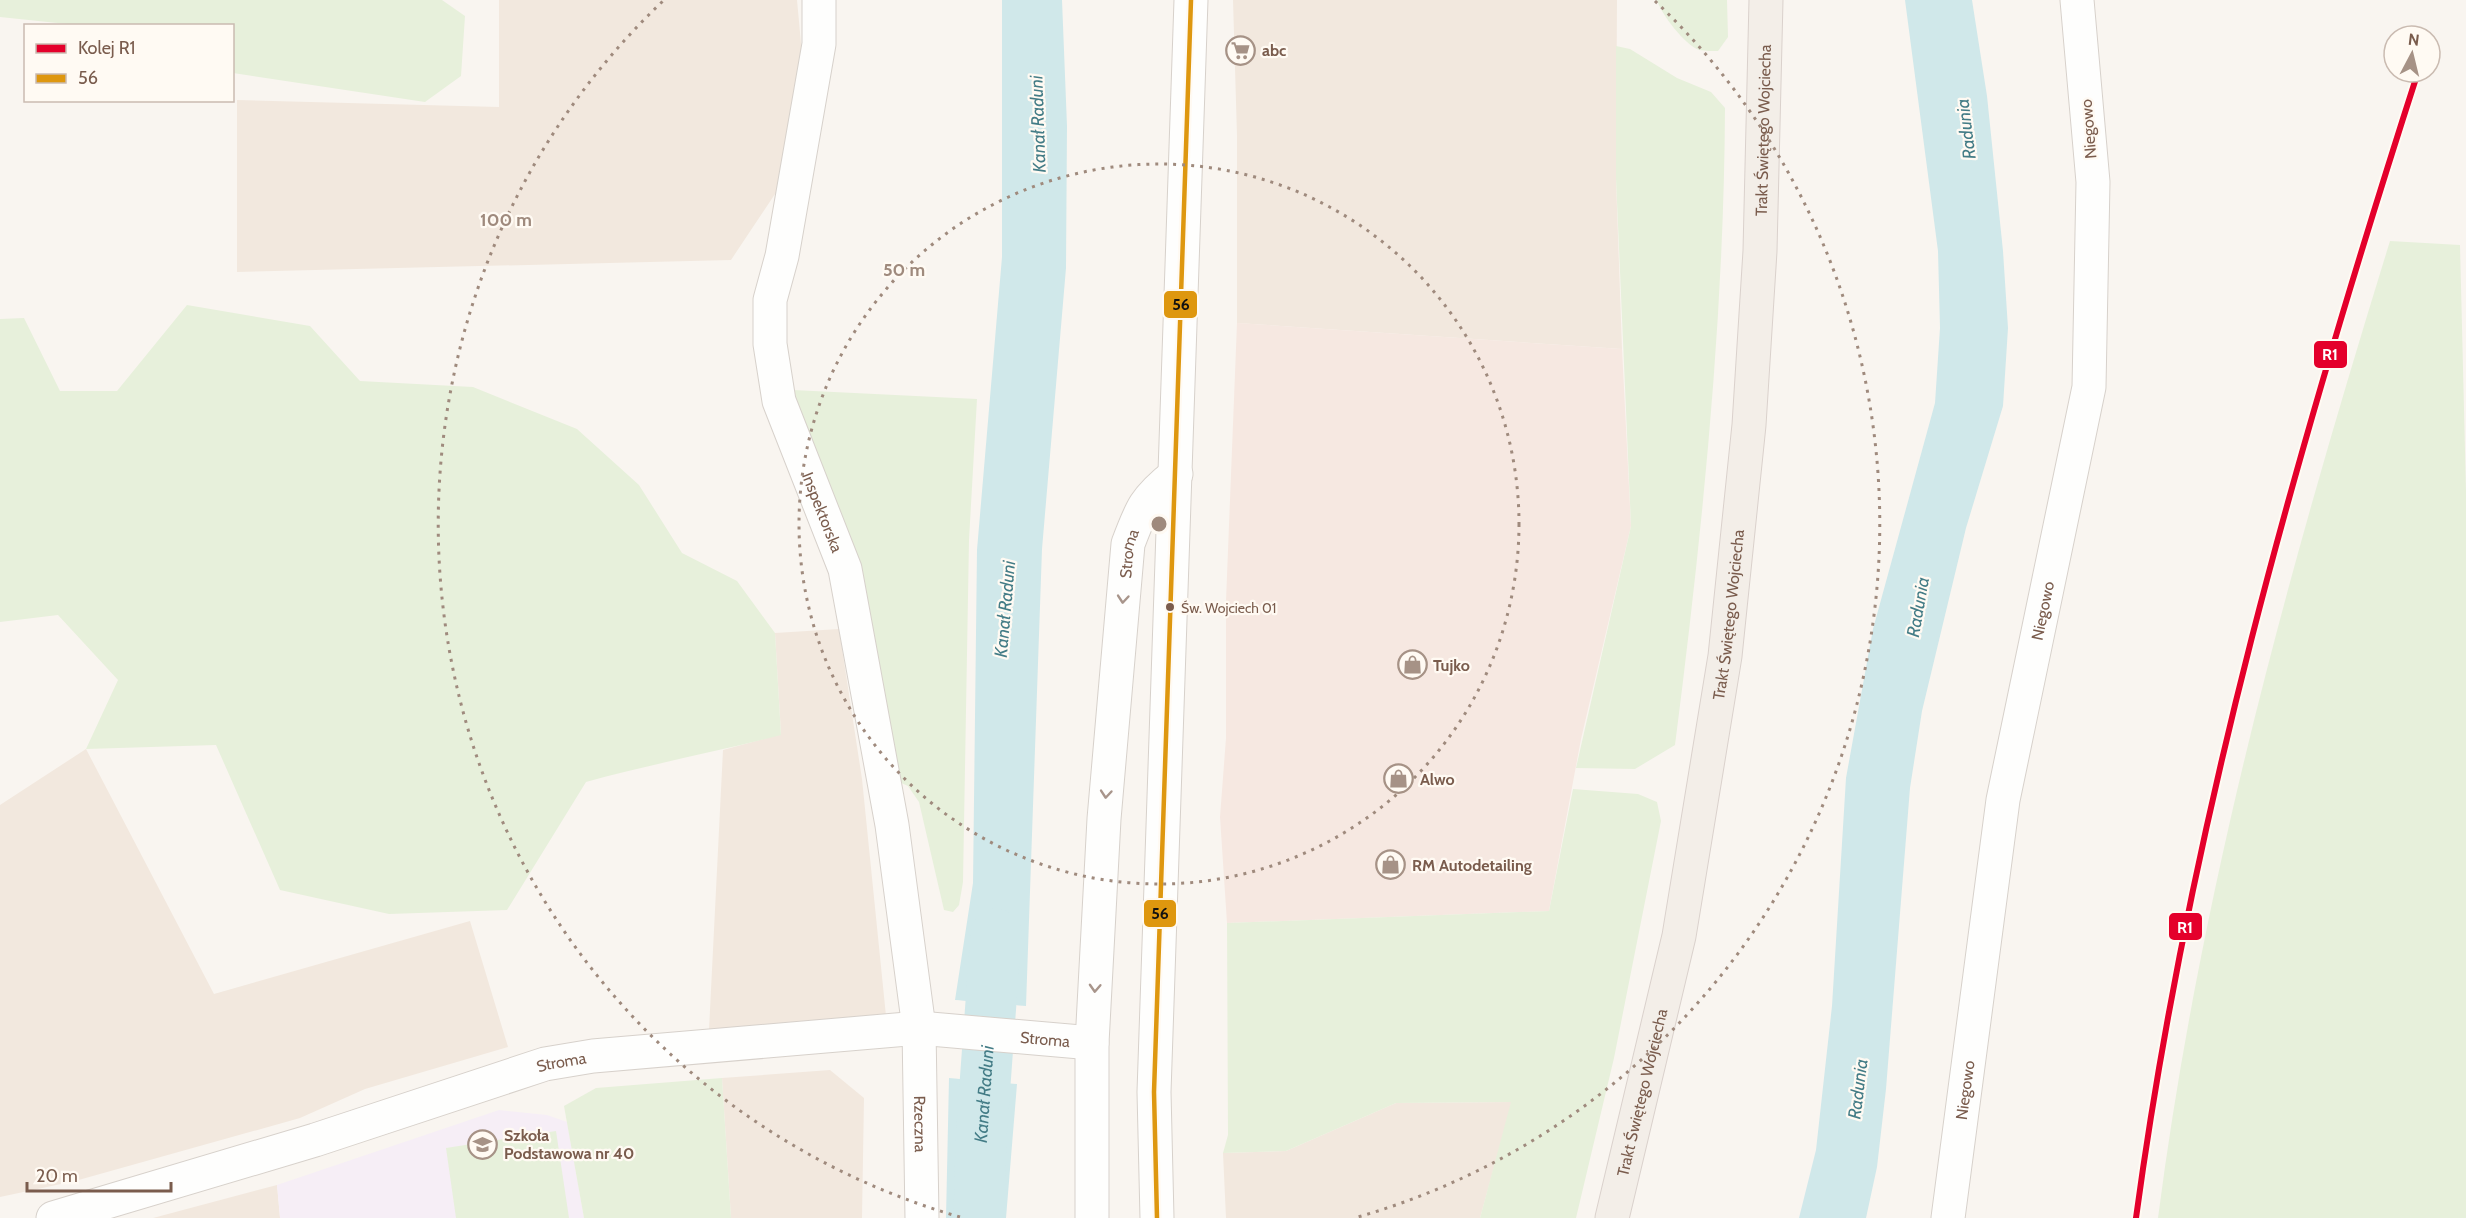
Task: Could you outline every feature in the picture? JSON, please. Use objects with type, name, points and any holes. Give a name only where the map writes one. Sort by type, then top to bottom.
[{"type":"main road","name":"Trakt Świętego Wojciecha","points":[[1612,1218],[1679,936],[1725,656],[1749,425],[1760,251],[1766,0]]},
{"type":"street","name":"Inspektorska","points":[[819,0],[819,44],[782,256],[770,300],[770,344],[779,401],[845,569],[930,1029]]},
{"type":"street","points":[[1157,1218],[1154,1092],[1191,0]]},
{"type":"street","name":"Niegowo","points":[[1948,1218],[2003,801],[2089,387],[2093,182],[2077,0]]},
{"type":"street","name":"Stroma","points":[[1092,1218],[1092,1044],[1104,819],[1128,544],[1141,509],[1156,490],[1176,474]]},
{"type":"street","name":"Stroma","points":[[53,1218],[315,1140],[545,1064],[592,1056],[930,1029],[1033,1036],[1092,1044]]},
{"type":"street","name":"Rzeczna","points":[[922,1218],[930,1029]]},
{"type":"shaded area","points":[[499,0],[797,0],[802,54],[779,188],[731,260],[237,272],[237,100],[499,107]]},
{"type":"shaded area","points":[[1233,0],[1617,0],[1616,179],[1622,349],[1237,323],[1237,136]]},
{"type":"shaded area","points":[[1237,323],[1622,349],[1631,526],[1581,739],[1549,911],[1227,923],[1220,817],[1226,738],[1226,601]]},
{"type":"shaded area","points":[[839,629],[862,779],[886,1016],[709,1030],[723,750],[781,734],[775,633]]},
{"type":"shaded area","points":[[86,749],[214,994],[470,921],[508,1047],[365,1089],[300,1118],[75,1181],[0,1197],[0,805]]},
{"type":"shaded area","points":[[830,1070],[864,1098],[862,1218],[731,1218],[722,1078]]},
{"type":"shaded area","points":[[1512,1102],[1480,1218],[1226,1218],[1223,1153],[1286,1151],[1396,1103]]},
{"type":"shaded area","name":"Szkoła Podstawowa nr 40","points":[[499,1110],[547,1115],[567,1122],[584,1218],[280,1218],[277,1185]]},
{"type":"shaded area","points":[[277,1185],[280,1218],[153,1218]]},
{"type":"green space","points":[[0,0],[442,0],[465,16],[461,76],[425,102],[234,73],[234,24],[67,24],[0,17]]},
{"type":"green space","points":[[1657,0],[1727,0],[1728,37],[1718,51],[1699,50],[1693,47],[1674,28]]},
{"type":"green space","points":[[1616,46],[1630,49],[1677,78],[1711,92],[1725,108],[1721,268],[1710,427],[1675,745],[1635,769],[1576,768],[1631,526],[1616,179]]},
{"type":"green space","points":[[2390,241],[2460,245],[2466,491],[2466,1218],[2158,1218],[2176,1094],[2198,970],[2224,847],[2284,603]]},
{"type":"green space","points":[[187,305],[310,326],[360,381],[473,387],[577,429],[639,485],[682,553],[737,581],[775,633],[781,735],[586,782],[507,910],[389,914],[280,890],[216,745],[86,749],[118,680],[58,615],[0,622],[0,319],[24,318],[60,391],[117,391]]},
{"type":"green space","points":[[793,390],[977,399],[969,540],[963,882],[959,905],[953,912],[944,910],[919,802],[908,786],[897,781]]},
{"type":"green space","points":[[1573,789],[1638,794],[1657,802],[1661,821],[1614,1058],[1576,1218],[1480,1218],[1511,1102],[1396,1103],[1286,1151],[1223,1153],[1228,1135],[1227,923],[1549,911]]},
{"type":"green space","points":[[722,1078],[731,1218],[584,1218],[564,1106],[596,1088]]},
{"type":"green space","points":[[556,1131],[569,1218],[456,1218],[446,1148]]},
{"type":"water","points":[[1002,0],[1062,0],[1067,126],[1066,268],[1042,549],[1026,1006],[955,1000],[973,883],[977,550],[1002,257]]},
{"type":"water","name":"Radunia","points":[[1905,0],[1972,0],[1987,96],[2003,251],[2008,328],[2003,406],[1966,528],[1922,711],[1910,788],[1886,1089],[1877,1167],[1866,1218],[1799,1218],[1816,1150],[1832,1006],[1846,778],[1873,629],[1935,403],[1940,328],[1938,251]]},
{"type":"water","points":[[949,1078],[1017,1084],[1006,1218],[946,1218]]},
{"type":"pier","points":[[952,1000],[1029,1007],[1026,1009],[955,1003]]},
{"type":"pier","points":[[949,1075],[1018,1081],[1020,1084],[946,1077]]},
{"type":"waterway","name":"Kanał Raduni","points":[[979,1218],[981,1139],[996,934]]},
{"type":"rail line","name":"R1","points":[[2136,1218],[2158,1072],[2185,927],[2252,639],[2330,354],[2414,84]]},
{"type":"transit line","name":"56","points":[[1157,1218],[1154,1092],[1191,0]]},
{"type":"place","name":"abc","points":[[1241,50]]},
{"type":"place","name":"Św. Wojciech 01","points":[[1170,607]]},
{"type":"place","name":"Tujko","points":[[1412,665]]},
{"type":"place","name":"Alwo","points":[[1399,779]]},
{"type":"place","name":"RM Autodetailing","points":[[1391,865]]},
{"type":"place","name":"Szkoła Podstawowa nr 40","points":[[483,1144]]}]
